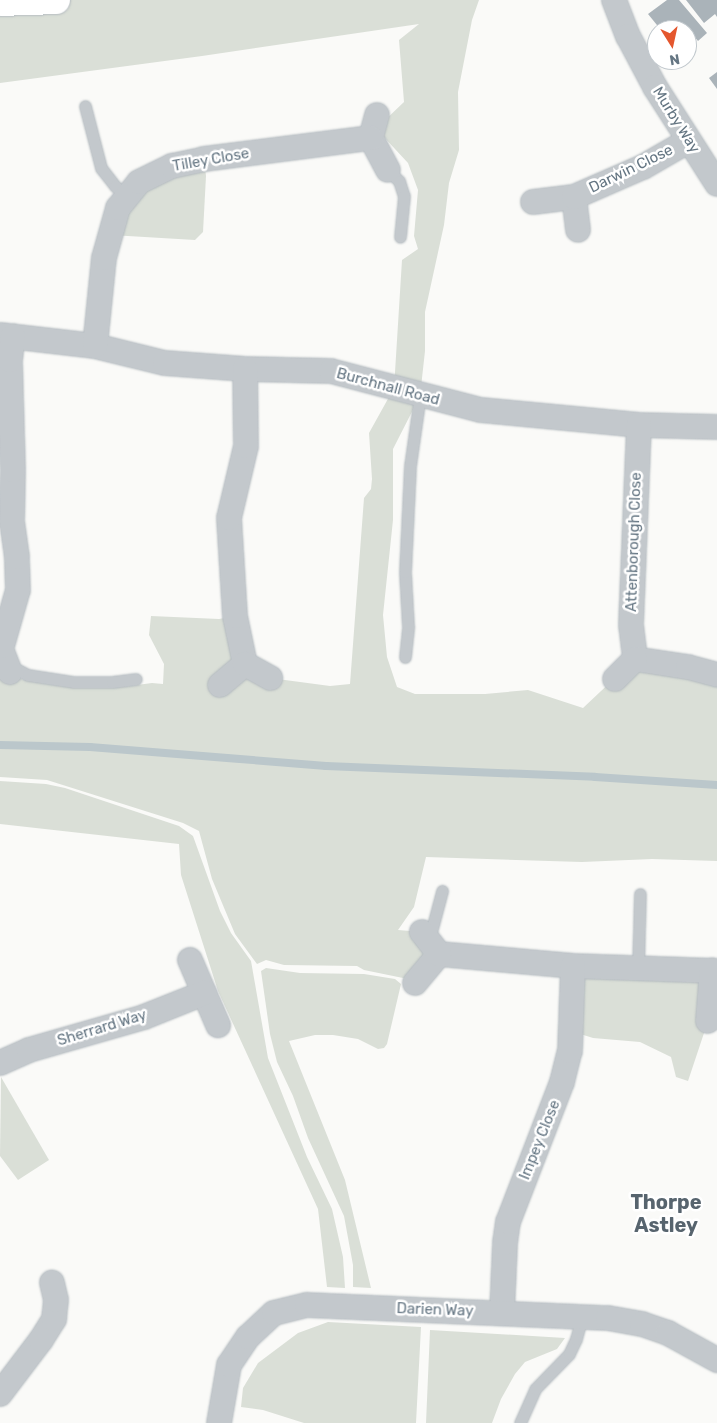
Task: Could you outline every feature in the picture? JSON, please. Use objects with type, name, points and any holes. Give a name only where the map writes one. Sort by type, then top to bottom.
[{"type":"street","points":[[0,2],[56,0]]},
{"type":"street","name":"Murby Way","points":[[614,0],[637,53],[688,141],[717,184]]},
{"type":"street","points":[[378,115],[370,138],[388,170]]},
{"type":"street","name":"Tilley Close","points":[[95,346],[104,258],[118,208],[139,182],[172,166],[204,159],[370,138]]},
{"type":"street","name":"Darwin Close","points":[[533,202],[574,197],[643,167],[688,141]]},
{"type":"street","name":"Darwin Close","points":[[574,197],[578,230]]},
{"type":"street","points":[[4,657],[18,590],[17,557],[12,522],[13,470],[10,360],[6,335]]},
{"type":"street","name":"Burchnall Road","points":[[6,335],[95,346],[165,363],[245,369],[331,371],[420,396],[481,410],[639,425],[717,427]]},
{"type":"street","points":[[245,369],[246,446],[229,518],[234,616],[245,664],[270,678]]},
{"type":"street","name":"Attenborough Close","points":[[634,659],[631,625],[639,425]]},
{"type":"street","points":[[615,679],[634,659],[688,667],[717,675]]},
{"type":"street","points":[[220,685],[245,664]]},
{"type":"street","points":[[415,983],[430,942],[573,966],[714,971],[708,1022]]},
{"type":"street","points":[[190,960],[218,1025]]},
{"type":"street","name":"Impey Close","points":[[502,1313],[505,1243],[508,1222],[556,1101],[570,1051],[573,966]]},
{"type":"street","name":"Sherrard Way","points":[[0,1063],[29,1050],[144,1016],[204,993]]},
{"type":"street","points":[[0,1394],[41,1340],[54,1318],[56,1300],[52,1282]]},
{"type":"street","name":"Darien Way","points":[[219,1423],[229,1365],[248,1337],[274,1313],[307,1305],[608,1318],[642,1324],[668,1333],[717,1360]]},
{"type":"lane","points":[[85,106],[101,168],[114,186],[126,196]]},
{"type":"lane","points":[[388,170],[398,181],[404,196],[400,237]]},
{"type":"lane","points":[[405,657],[408,626],[405,572],[410,466],[420,396]]},
{"type":"lane","points":[[4,657],[28,674],[46,678],[112,682],[136,679]]},
{"type":"lane","points":[[430,942],[442,891]]},
{"type":"lane","points":[[638,968],[640,894]]},
{"type":"lane","points":[[520,1423],[535,1389],[568,1354],[576,1339],[582,1317]]},
{"type":"shaded area","points":[[0,0],[479,0],[472,20],[458,92],[459,150],[449,183],[444,225],[425,312],[425,351],[420,396],[393,449],[393,520],[383,615],[387,657],[397,687],[415,694],[485,694],[528,690],[583,708],[635,659],[717,675],[717,861],[652,859],[582,862],[426,857],[414,907],[398,930],[422,932],[439,954],[415,983],[403,978],[364,970],[357,966],[284,965],[266,960],[257,964],[235,934],[212,879],[199,831],[183,823],[47,780],[0,777],[0,646],[10,672],[21,679],[62,686],[122,687],[152,683],[163,684],[164,664],[149,635],[151,616],[219,619],[235,616],[245,664],[270,678],[330,686],[350,684],[364,498],[371,489],[372,479],[369,433],[394,388],[402,260],[418,249],[414,236],[418,190],[408,163],[382,135],[383,122],[404,102],[399,40],[419,24],[0,83]]},
{"type":"shaded area","points":[[204,159],[206,176],[203,232],[195,240],[111,235],[126,196]]},
{"type":"shaded area","points":[[0,781],[46,784],[65,788],[179,826],[193,836],[220,911],[231,933],[251,961],[268,1058],[307,1157],[332,1209],[343,1257],[345,1288],[327,1287],[318,1209],[218,991],[181,875],[179,844],[0,824]]},
{"type":"shaded area","points":[[573,966],[712,970],[708,1021],[688,1081],[676,1077],[671,1057],[640,1042],[593,1038],[571,1031]]},
{"type":"shaded area","points":[[266,968],[300,973],[364,974],[395,979],[401,984],[387,1044],[384,1048],[378,1049],[358,1039],[333,1035],[315,1035],[289,1041],[345,1180],[371,1288],[353,1287],[353,1265],[344,1216],[308,1138],[293,1096],[277,1062],[270,1034],[261,971]]},
{"type":"shaded area","points":[[1,1077],[49,1160],[18,1180],[0,1156]]},
{"type":"shaded area","points":[[328,1322],[421,1327],[416,1423],[304,1423],[263,1410],[241,1407],[243,1388],[258,1363],[298,1333]]},
{"type":"shaded area","points":[[430,1330],[565,1338],[557,1349],[525,1362],[515,1374],[501,1399],[492,1423],[426,1423]]},
{"type":"building","points":[[667,0],[679,0],[696,20],[653,20],[648,14]]},
{"type":"building","points":[[686,0],[717,0],[717,17],[715,14],[704,23]]},
{"type":"building","points":[[697,21],[707,33],[698,41],[697,40]]},
{"type":"building","points":[[717,72],[717,89],[709,78]]},
{"type":"waterway","points":[[0,745],[90,747],[326,766],[595,777],[717,785]]},
{"type":"district","name":"Thorpe Astley","points":[[666,1214]]}]
